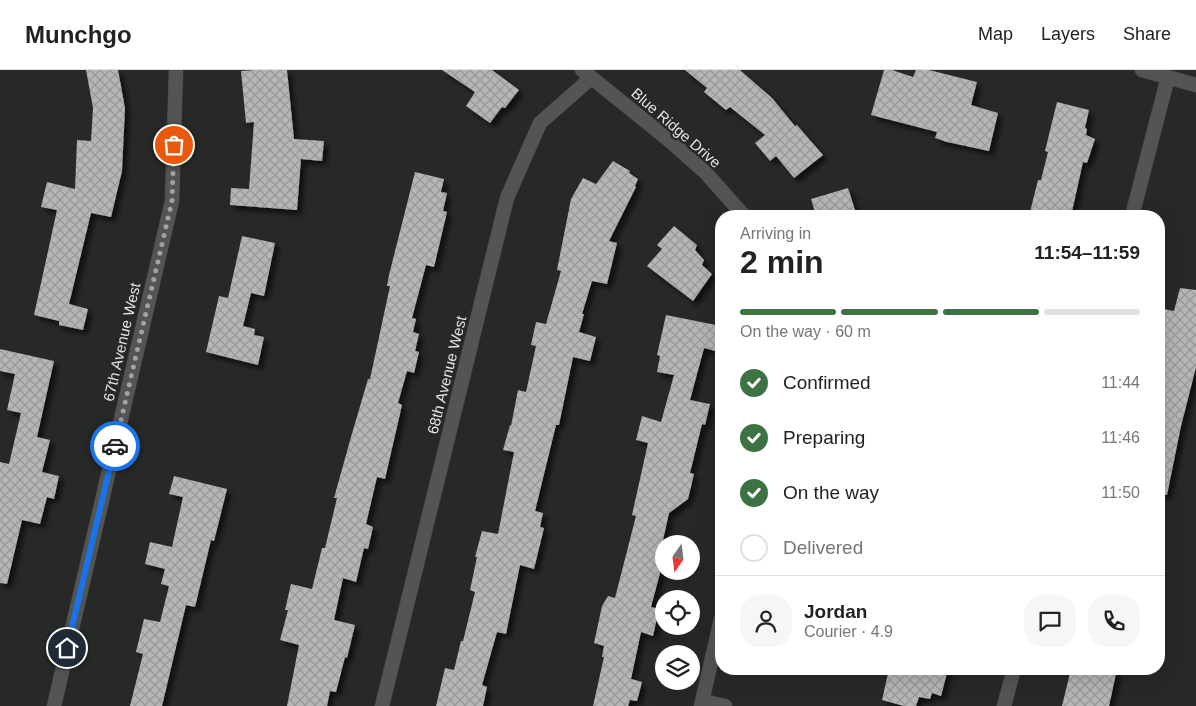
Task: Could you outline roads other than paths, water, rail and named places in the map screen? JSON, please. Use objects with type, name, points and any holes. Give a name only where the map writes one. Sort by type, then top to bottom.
[{"type":"street","name":"67th Avenue West","points":[[54,706],[172,201],[176,70]]},
{"type":"street","points":[[1142,70],[1196,85]]},
{"type":"street","name":"Blue Ridge Drive","points":[[587,74],[670,141],[706,173],[739,210]]},
{"type":"street","name":"68th Avenue West","points":[[382,706],[507,198],[540,123],[587,74]]},
{"type":"street","points":[[1134,210],[1168,77]]},
{"type":"street","points":[[715,646],[702,704],[725,706]]},
{"type":"street","points":[[1004,706],[1012,675]]}]
